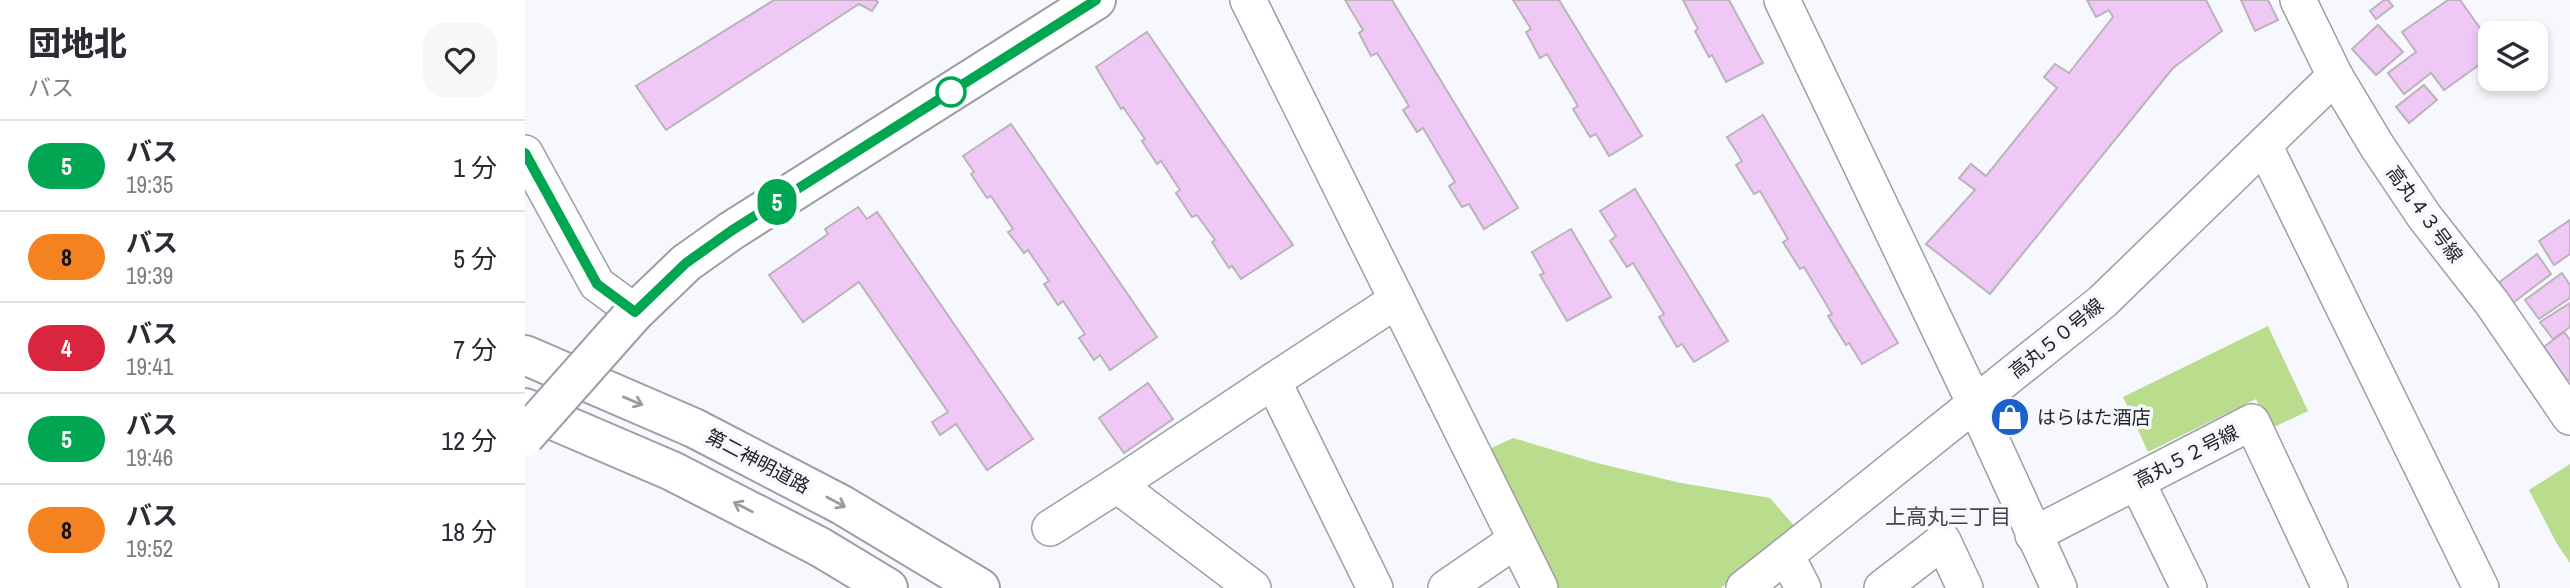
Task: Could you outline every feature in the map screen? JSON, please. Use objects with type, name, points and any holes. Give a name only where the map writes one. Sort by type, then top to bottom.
[{"type":"main road","points":[[525,436],[635,312],[686,263],[731,231],[1096,0]]},
{"type":"main road","name":"第二神明道路","points":[[525,355],[694,428],[842,505],[980,588]]},
{"type":"main road","points":[[525,408],[672,471],[820,547],[888,588]]},
{"type":"street","points":[[1248,0],[1540,588]]},
{"type":"street","points":[[1782,0],[1975,404],[2059,588]]},
{"type":"street","name":"高丸４３号線","points":[[2298,0],[2335,76],[2377,146],[2424,216],[2492,303],[2568,412]]},
{"type":"street","name":"高丸５０号線","points":[[1744,588],[2102,302],[2335,76]]},
{"type":"street","points":[[2264,145],[2481,588]]},
{"type":"street","points":[[525,153],[597,284],[635,312]]},
{"type":"street","points":[[1050,528],[1397,300]]},
{"type":"street","points":[[1273,381],[1375,588]]},
{"type":"street","name":"高丸５２号線","points":[[2033,535],[2252,422],[2330,588]]},
{"type":"street","points":[[2137,482],[2189,588]]},
{"type":"street","points":[[1117,485],[1253,588]]},
{"type":"street","points":[[1446,588],[1516,540]]},
{"type":"street","points":[[1882,588],[1943,541],[1965,588]]},
{"type":"street","points":[[1786,555],[1803,588]]},
{"type":"green space","points":[[2268,326],[2308,411],[2270,429],[2256,399],[2148,452],[2123,397]]},
{"type":"green space","points":[[1513,438],[1597,463],[1681,483],[1770,498],[1796,528],[1721,588],[1556,588],[1489,449]]},
{"type":"green space","points":[[2570,464],[2570,563],[2529,490]]},
{"type":"building","points":[[774,0],[878,2],[872,11],[859,4],[666,130],[636,86]]},
{"type":"building","points":[[1345,0],[1392,0],[1518,208],[1484,229],[1469,204],[1462,207],[1449,186],[1455,182],[1423,128],[1417,132],[1403,110],[1409,106],[1377,53],[1371,56],[1359,33],[1363,30]]},
{"type":"building","points":[[1513,0],[1559,0],[1642,136],[1609,156],[1596,134],[1590,137],[1573,109],[1578,106],[1547,54],[1540,58],[1526,32],[1531,29]]},
{"type":"building","points":[[1683,0],[1729,0],[1763,63],[1726,82],[1695,31],[1698,29]]},
{"type":"building","points":[[2087,0],[2206,0],[2222,31],[2173,68],[1990,294],[1926,244],[1975,190],[1959,178],[1971,164],[1986,176],[2057,88],[2044,77],[2055,64],[2069,73],[2113,17],[2109,10],[2096,17]]},
{"type":"building","points":[[2241,0],[2268,0],[2278,20],[2255,31]]},
{"type":"building","points":[[2388,0],[2393,6],[2376,19],[2370,11]]},
{"type":"building","points":[[2448,0],[2460,0],[2478,25],[2478,66],[2444,90],[2431,73],[2404,94],[2388,73],[2416,52],[2402,32]]},
{"type":"building","points":[[2378,25],[2403,52],[2376,75],[2352,49]]},
{"type":"building","points":[[1147,32],[1293,245],[1241,279],[1232,266],[1229,268],[1212,242],[1215,240],[1197,215],[1192,217],[1176,193],[1180,190],[1161,161],[1157,164],[1142,141],[1145,139],[1123,107],[1121,109],[1096,67]]},
{"type":"building","points":[[2424,85],[2437,100],[2409,123],[2396,107]]},
{"type":"building","points":[[1763,115],[1898,343],[1862,364],[1828,316],[1832,314],[1804,267],[1800,269],[1783,242],[1788,239],[1760,191],[1754,194],[1736,165],[1742,161],[1727,137]]},
{"type":"building","points":[[1011,124],[1157,337],[1110,370],[1100,355],[1094,360],[1079,338],[1085,334],[1063,301],[1058,305],[1044,284],[1049,281],[1028,250],[1024,253],[1008,232],[1013,229],[991,196],[987,198],[963,156]]},
{"type":"building","points":[[1635,189],[1728,341],[1694,362],[1682,344],[1677,347],[1659,317],[1664,314],[1633,263],[1627,267],[1610,241],[1616,236],[1600,211]]},
{"type":"building","points":[[858,207],[867,219],[877,212],[1033,439],[987,470],[956,424],[940,435],[932,422],[948,412],[859,282],[803,322],[769,275],[828,234],[825,229]]},
{"type":"building","points":[[2570,220],[2570,254],[2554,265],[2539,241]]},
{"type":"building","points":[[1571,229],[1611,297],[1567,321],[1540,275],[1544,273],[1532,252]]},
{"type":"building","points":[[2537,254],[2551,274],[2509,306],[2493,287]]},
{"type":"building","points":[[2562,273],[2570,285],[2570,298],[2539,319],[2525,300]]},
{"type":"building","points":[[2570,303],[2570,327],[2553,339],[2540,322]]},
{"type":"building","points":[[2564,332],[2570,340],[2570,379],[2565,382],[2541,349]]},
{"type":"building","points":[[1148,383],[1173,419],[1124,453],[1099,418]]},
{"type":"bus line","name":"5","points":[[525,153],[597,284],[635,312],[686,263],[731,231],[1096,0]]},
{"type":"place","name":"はらはた酒店","points":[[2010,417]]},
{"type":"district","name":"上高丸三丁目","points":[[1948,516]]}]
